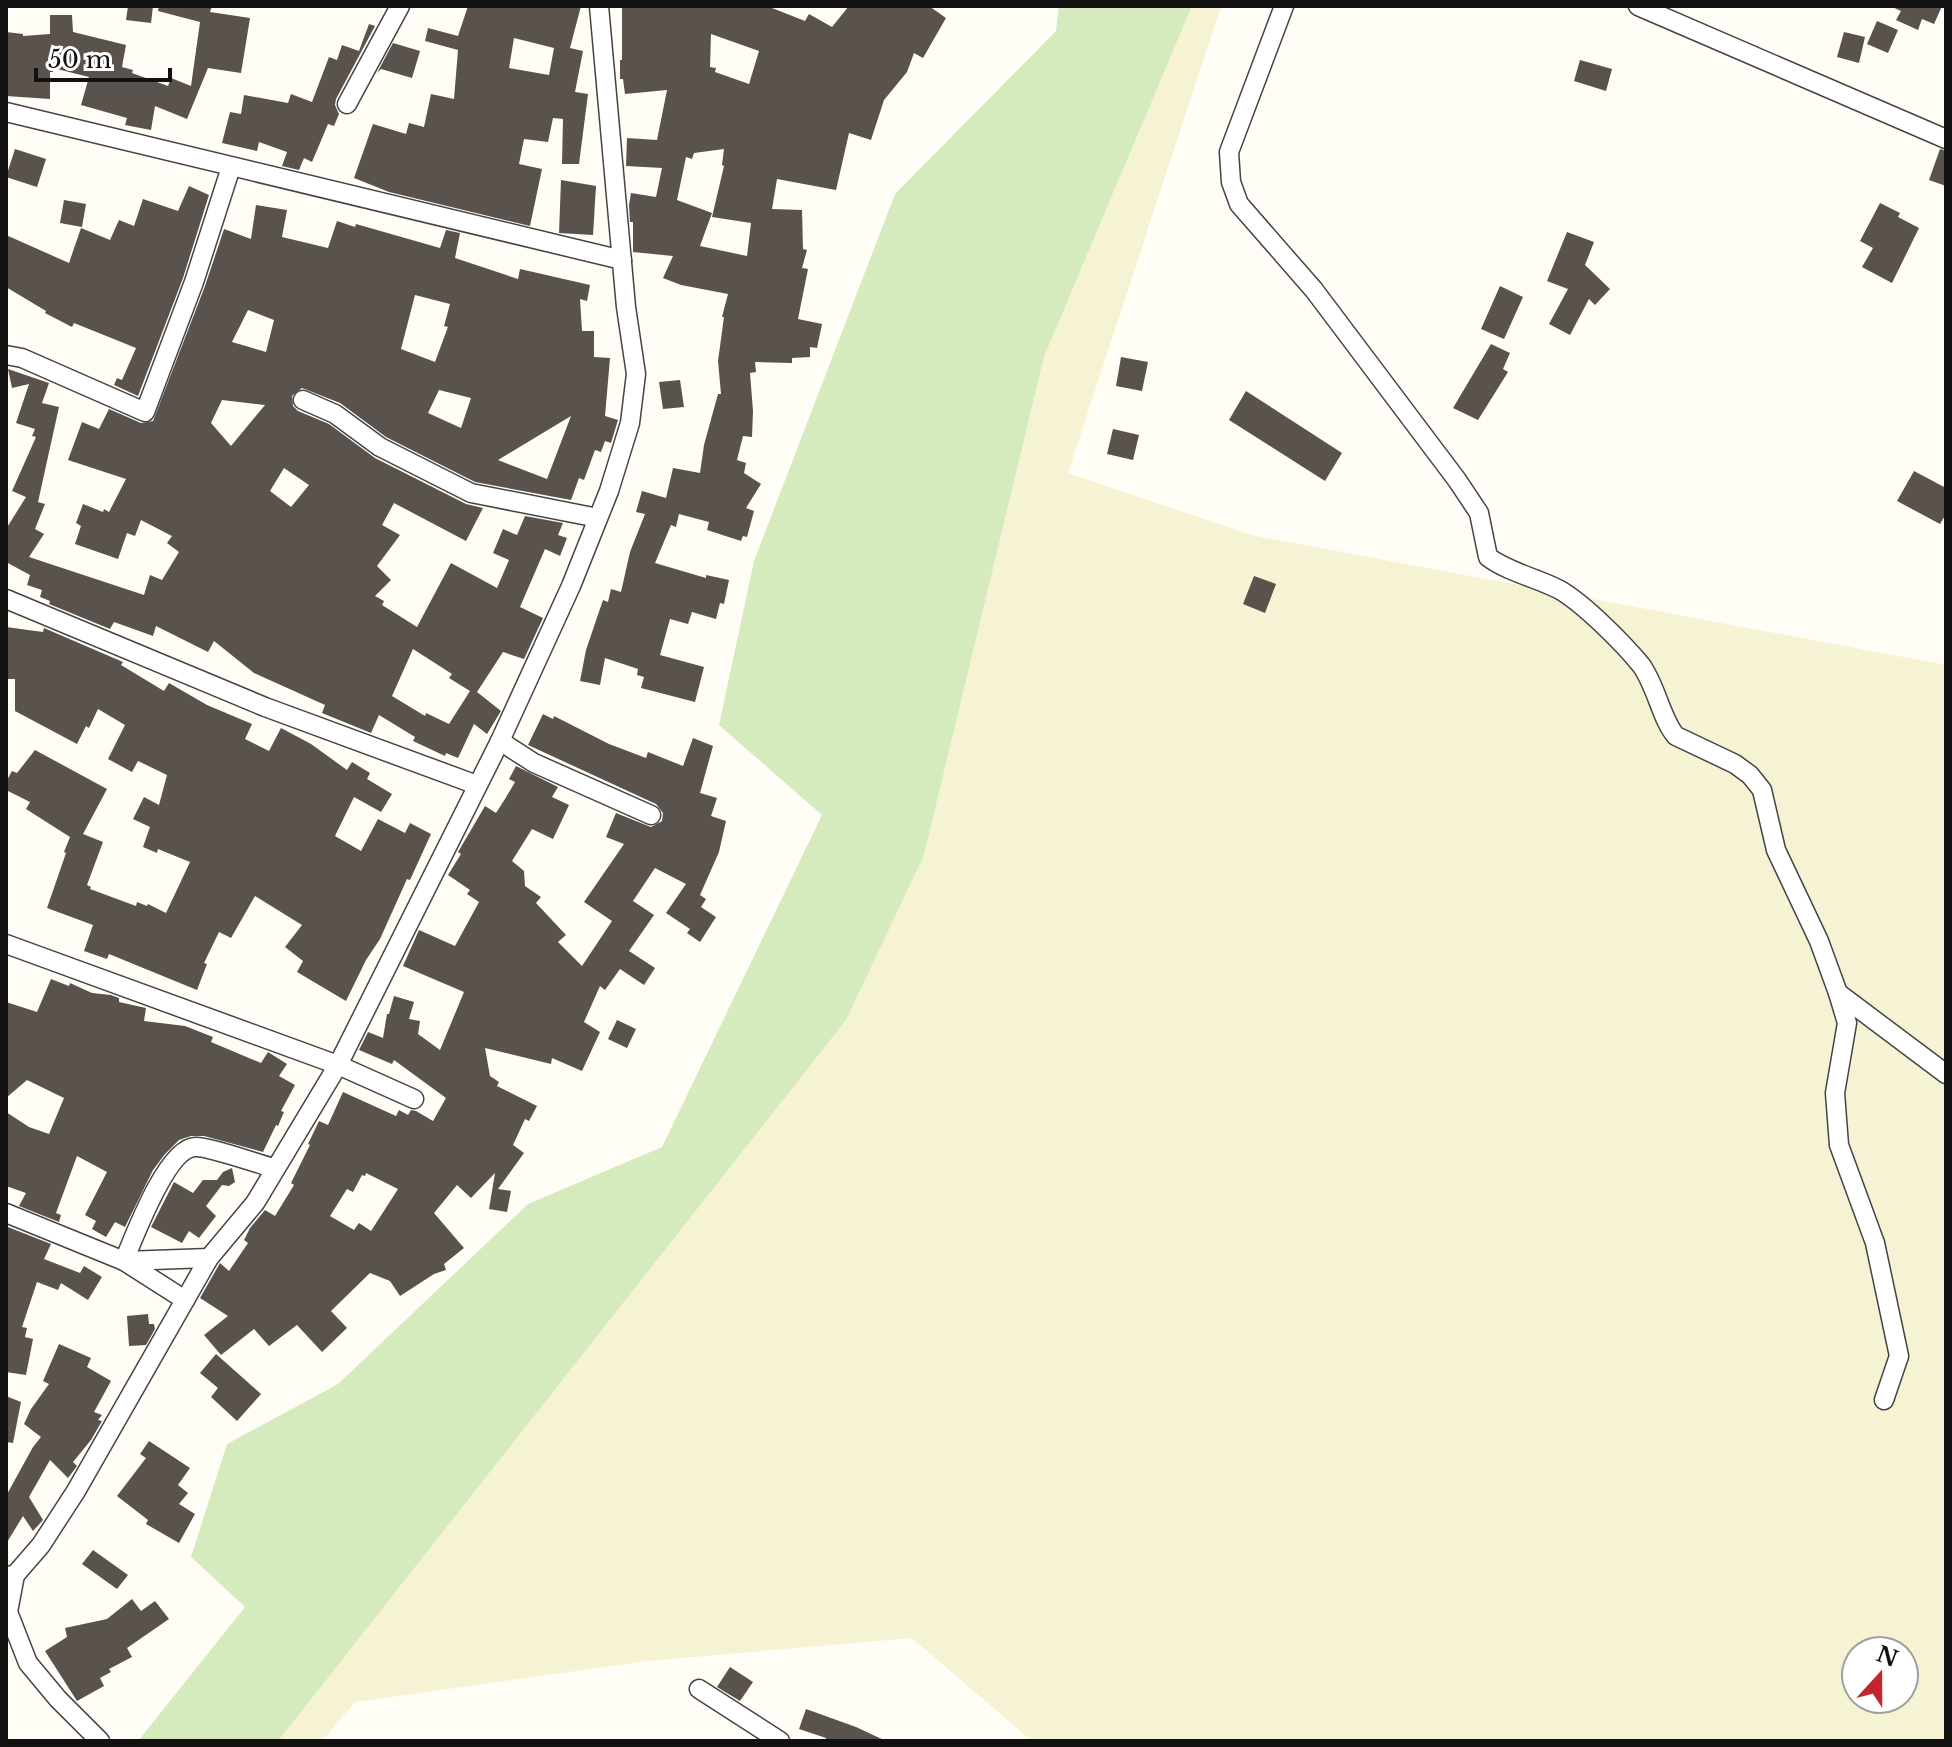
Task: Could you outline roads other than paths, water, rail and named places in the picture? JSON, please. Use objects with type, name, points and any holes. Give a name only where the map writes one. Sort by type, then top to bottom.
[{"type":"street","points":[[347,104],[400,6]]},
{"type":"street","points":[[100,1741],[28,1663],[8,1612],[10,1576],[41,1545],[76,1491],[209,1258],[255,1203],[338,1065],[500,741],[571,586],[624,446],[635,399],[636,374],[622,260],[599,6]]},
{"type":"street","points":[[1284,6],[1229,152],[1231,182],[1239,204],[1314,290],[1457,480],[1479,513],[1488,557],[1562,591],[1588,611],[1640,665],[1653,686],[1670,730],[1676,736],[1735,764],[1750,775],[1762,790],[1776,850],[1819,941],[1847,1023],[1835,1093],[1839,1145],[1875,1243],[1899,1356],[1884,1400]]},
{"type":"street","points":[[1638,6],[1946,139]]},
{"type":"street","points":[[6,112],[622,260]]},
{"type":"street","points":[[6,355],[22,358],[145,412],[194,282],[231,167]]},
{"type":"street","points":[[303,400],[335,414],[380,447],[471,493],[598,518]]},
{"type":"street","points":[[6,599],[265,707],[477,785]]},
{"type":"street","points":[[500,741],[534,763],[651,815]]},
{"type":"street","points":[[6,944],[338,1065],[414,1099]]},
{"type":"street","points":[[1838,993],[1946,1074]]},
{"type":"street","points":[[124,1261],[145,1209],[179,1153],[194,1146],[274,1168]]},
{"type":"street","points":[[6,1213],[124,1261],[185,1300]]},
{"type":"street","points":[[124,1261],[209,1258]]},
{"type":"street","points":[[699,1689],[780,1741]]}]
